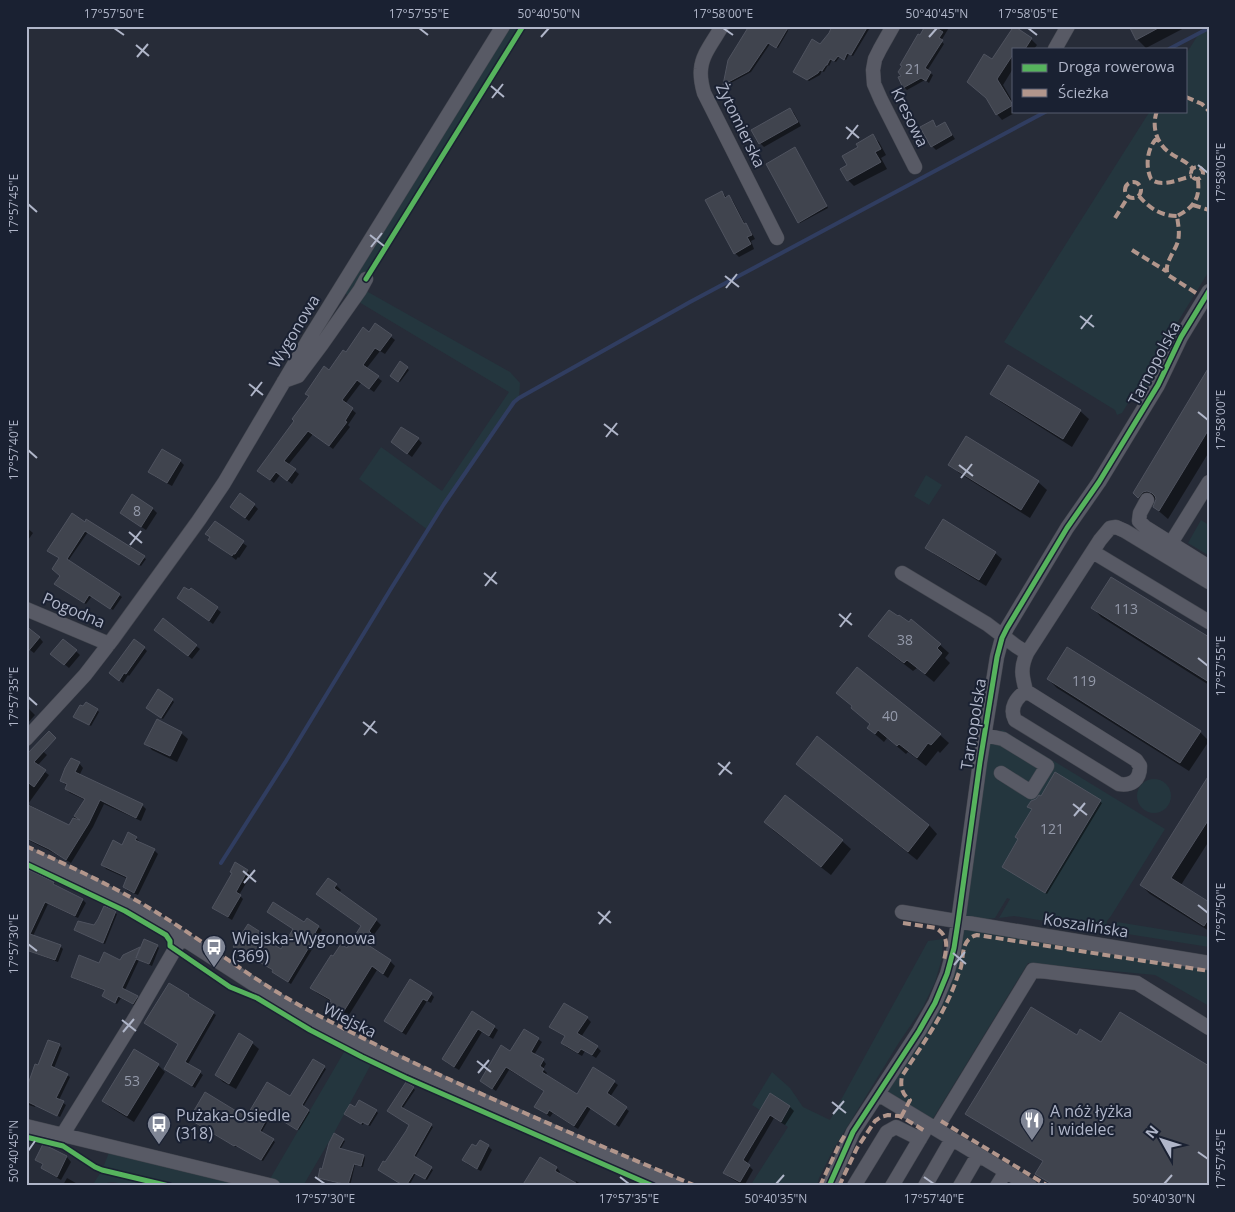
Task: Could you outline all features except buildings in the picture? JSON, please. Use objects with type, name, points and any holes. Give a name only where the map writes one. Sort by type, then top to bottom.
[{"type":"street","name":"Wygonowa","points":[[26,739],[84,675],[109,644],[224,483],[314,331],[503,26]]},
{"type":"street","name":"Żytomierska","points":[[722,26],[705,56],[701,68],[704,94],[777,238]]},
{"type":"street","name":"Kresowa","points":[[893,26],[875,59],[873,70],[874,84],[915,167]]},
{"type":"street","points":[[1056,48],[1068,26]]},
{"type":"street","points":[[284,381],[298,376],[366,279]]},
{"type":"street","name":"Tarnopolska","points":[[829,1186],[853,1132],[919,1031],[935,1003],[947,974],[954,948],[984,735],[997,657],[1003,636],[1067,528],[1101,479],[1158,385],[1181,337],[1209,291]]},
{"type":"street","points":[[1171,543],[1209,482]]},
{"type":"street","points":[[1147,500],[1140,512],[1140,521],[1145,527],[1209,567]]},
{"type":"street","points":[[1026,692],[1020,695],[1012,708],[1015,720],[1118,784],[1131,784],[1139,776],[1140,766],[1136,760],[1026,692],[1022,674],[1022,663],[1100,540],[1110,528],[1116,527],[1209,582]]},
{"type":"street","points":[[1093,552],[1209,622]]},
{"type":"street","points":[[902,573],[987,624],[1027,653]]},
{"type":"street","name":"Pogodna","points":[[26,609],[109,644]]},
{"type":"street","points":[[984,735],[1003,739],[1047,766],[1031,792],[1000,773]]},
{"type":"street","name":"Wiejska","points":[[26,853],[87,881],[142,913],[288,1006],[328,1029],[428,1076],[676,1186]]},
{"type":"street","name":"Koszalińska","points":[[902,912],[1209,963]]},
{"type":"street","points":[[63,1134],[135,1018],[182,937]]},
{"type":"street","points":[[892,1186],[920,1139],[932,1127],[1033,970],[1137,984],[1209,1028]]},
{"type":"street","points":[[878,1094],[1030,1186]]},
{"type":"street","points":[[26,1126],[273,1186]]},
{"type":"street","points":[[854,1186],[887,1132],[896,1128],[920,1139]]},
{"type":"street","points":[[925,1186],[952,1139]]},
{"type":"street","points":[[960,1186],[978,1155]]},
{"type":"street","points":[[997,1186],[1006,1171]]},
{"type":"shaded area","points":[[503,26],[523,26],[368,283],[368,292],[510,372],[520,383],[519,398],[506,413],[428,530],[359,479],[381,447],[442,491],[509,392],[339,290]]},
{"type":"shaded area","points":[[1209,28],[1209,271],[1122,413],[1117,415],[1115,410],[1004,342],[1149,112],[1188,112],[1188,51],[1200,32]]},
{"type":"shaded area","points":[[1176,329],[1177,336],[1148,394],[1140,389]]},
{"type":"shaded area","points":[[926,475],[942,485],[929,505],[914,496]]},
{"type":"shaded area","points":[[1201,520],[1209,525],[1208,555],[1188,543]]},
{"type":"shaded area","points":[[1003,730],[1165,829],[1107,921],[1106,931],[1014,916],[999,918],[1010,899],[1007,898],[995,918],[961,922],[1209,963],[1209,1006],[1155,975],[1028,963],[929,1125],[878,1094],[946,977],[984,735]]},
{"type":"shaded area","points":[[1154,779],[1166,784],[1171,796],[1166,808],[1154,813],[1142,808],[1137,796],[1142,784]]},
{"type":"shaded area","points":[[1117,922],[1209,937],[1209,947],[1115,932]]},
{"type":"shaded area","points":[[943,939],[942,958],[935,982],[923,1007],[833,1150],[817,1186],[750,1186],[788,1127],[781,1122],[790,1106],[770,1094],[760,1110],[752,1105],[772,1072],[790,1088],[803,1107],[830,1120],[928,941]]},
{"type":"shaded area","points":[[351,1040],[377,1053],[334,1133],[303,1186],[273,1186],[267,1184]]},
{"type":"shaded area","points":[[110,1150],[230,1175],[242,1186],[125,1186],[111,1182],[92,1186],[102,1170]]},
{"type":"waterway","points":[[1171,48],[1209,28]]},
{"type":"waterway","points":[[221,863],[444,504],[514,402],[690,302],[1045,112]]},
{"type":"marked path","points":[[1188,98],[1202,104],[1209,111]]},
{"type":"marked path","points":[[1157,112],[1155,129],[1162,145],[1193,169]]},
{"type":"marked path","points":[[1157,138],[1151,147],[1148,157],[1148,169],[1151,179],[1155,182],[1165,183],[1192,176]]},
{"type":"marked path","points":[[1195,167],[1199,167],[1203,173],[1199,179],[1195,179],[1191,175],[1191,171],[1195,167]]},
{"type":"marked path","points":[[1196,293],[1168,275],[1167,267],[1178,241],[1177,216],[1195,202],[1198,192],[1198,180]]},
{"type":"marked path","points":[[1130,182],[1136,182],[1141,187],[1141,190],[1139,196],[1130,198],[1125,193],[1125,187],[1130,182]]},
{"type":"marked path","points":[[1139,196],[1156,210],[1166,215],[1177,216]]},
{"type":"marked path","points":[[1115,218],[1128,197]]},
{"type":"marked path","points":[[1193,205],[1209,210]]},
{"type":"marked path","points":[[1132,250],[1166,271]]},
{"type":"marked path","points":[[26,846],[130,897],[291,1000],[357,1035],[501,1103],[696,1186]]},
{"type":"marked path","points":[[903,923],[936,928],[940,931],[946,942],[944,960]]},
{"type":"marked path","points":[[901,1117],[910,1100],[902,1090],[902,1076],[946,1004],[961,968],[966,943],[972,937],[977,935],[1209,971]]},
{"type":"marked path","points":[[839,1186],[857,1148],[875,1121],[881,1117],[888,1115],[899,1116],[925,1131]]},
{"type":"marked path","points":[[941,1121],[1048,1186]]},
{"type":"marked path","points":[[820,1186],[846,1133]]},
{"type":"cycle path","points":[[366,279],[523,26]]},
{"type":"cycle path","points":[[829,1186],[853,1132],[919,1031],[935,1003],[947,974],[954,948],[980,762],[997,657],[1002,638],[1067,528],[1099,482],[1158,385],[1181,337],[1209,291]]},
{"type":"cycle path","points":[[26,864],[125,911],[166,935],[170,941],[170,946],[230,987],[257,998],[310,1030],[362,1057],[653,1186]]},
{"type":"cycle path","points":[[26,1137],[63,1146],[102,1170],[169,1186]]},
{"type":"place","name":"Wiejska-Wygonowa (369)","points":[[214,968]]},
{"type":"place","name":"A nóż łyżka i widelec","points":[[1032,1141]]},
{"type":"place","name":"Pużaka-Osiedle (318)","points":[[159,1145]]}]
